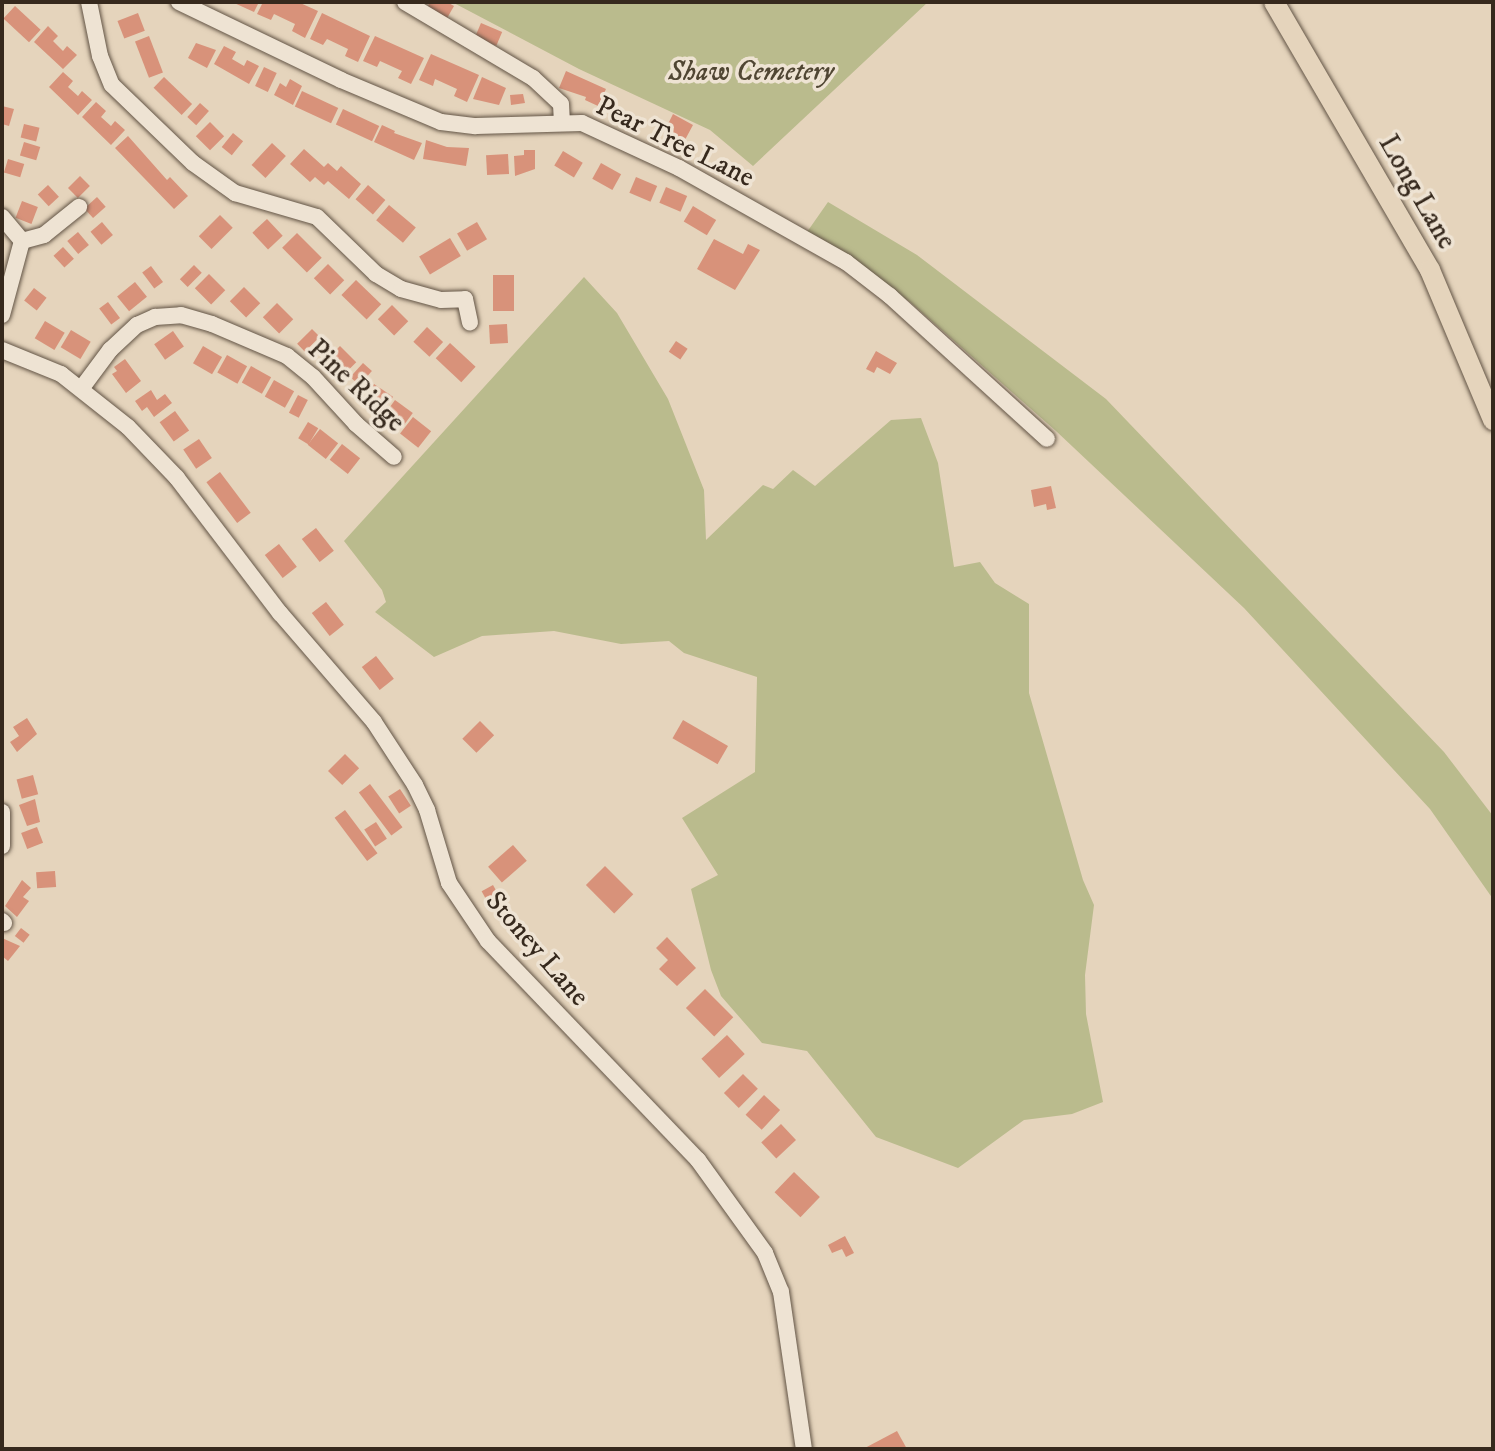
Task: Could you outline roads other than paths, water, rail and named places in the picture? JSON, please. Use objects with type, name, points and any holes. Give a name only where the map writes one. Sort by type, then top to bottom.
[{"type":"main road","name":"Long Lane","points":[[1274,2],[1430,270],[1493,420]]},
{"type":"street","points":[[89,2],[100,56],[112,85],[193,163],[235,193],[317,217],[376,274],[401,289],[441,300],[465,299],[470,322]]},
{"type":"street","name":"Pear Tree Lane","points":[[179,2],[341,80],[441,122],[476,126],[562,121],[582,123],[679,168],[846,262],[890,296],[1047,439]]},
{"type":"street","points":[[405,2],[533,78],[561,104],[562,121]]},
{"type":"street","points":[[22,241],[44,235],[79,207]]},
{"type":"street","points":[[2,217],[22,241]]},
{"type":"street","points":[[2,315],[22,241]]},
{"type":"street","name":"Pine Ridge","points":[[81,389],[110,350],[137,325],[155,317],[181,315],[212,324],[287,356],[313,377],[356,424],[394,457]]},
{"type":"street","name":"Stoney Lane","points":[[2,350],[61,374],[154,451],[280,613],[374,722],[415,785],[427,810],[449,883],[488,941],[698,1160],[765,1253],[781,1292],[804,1449]]},
{"type":"street","points":[[2,812],[2,846]]},
{"type":"park label","name":"Shaw Cemetery","points":[[751,72]]}]
